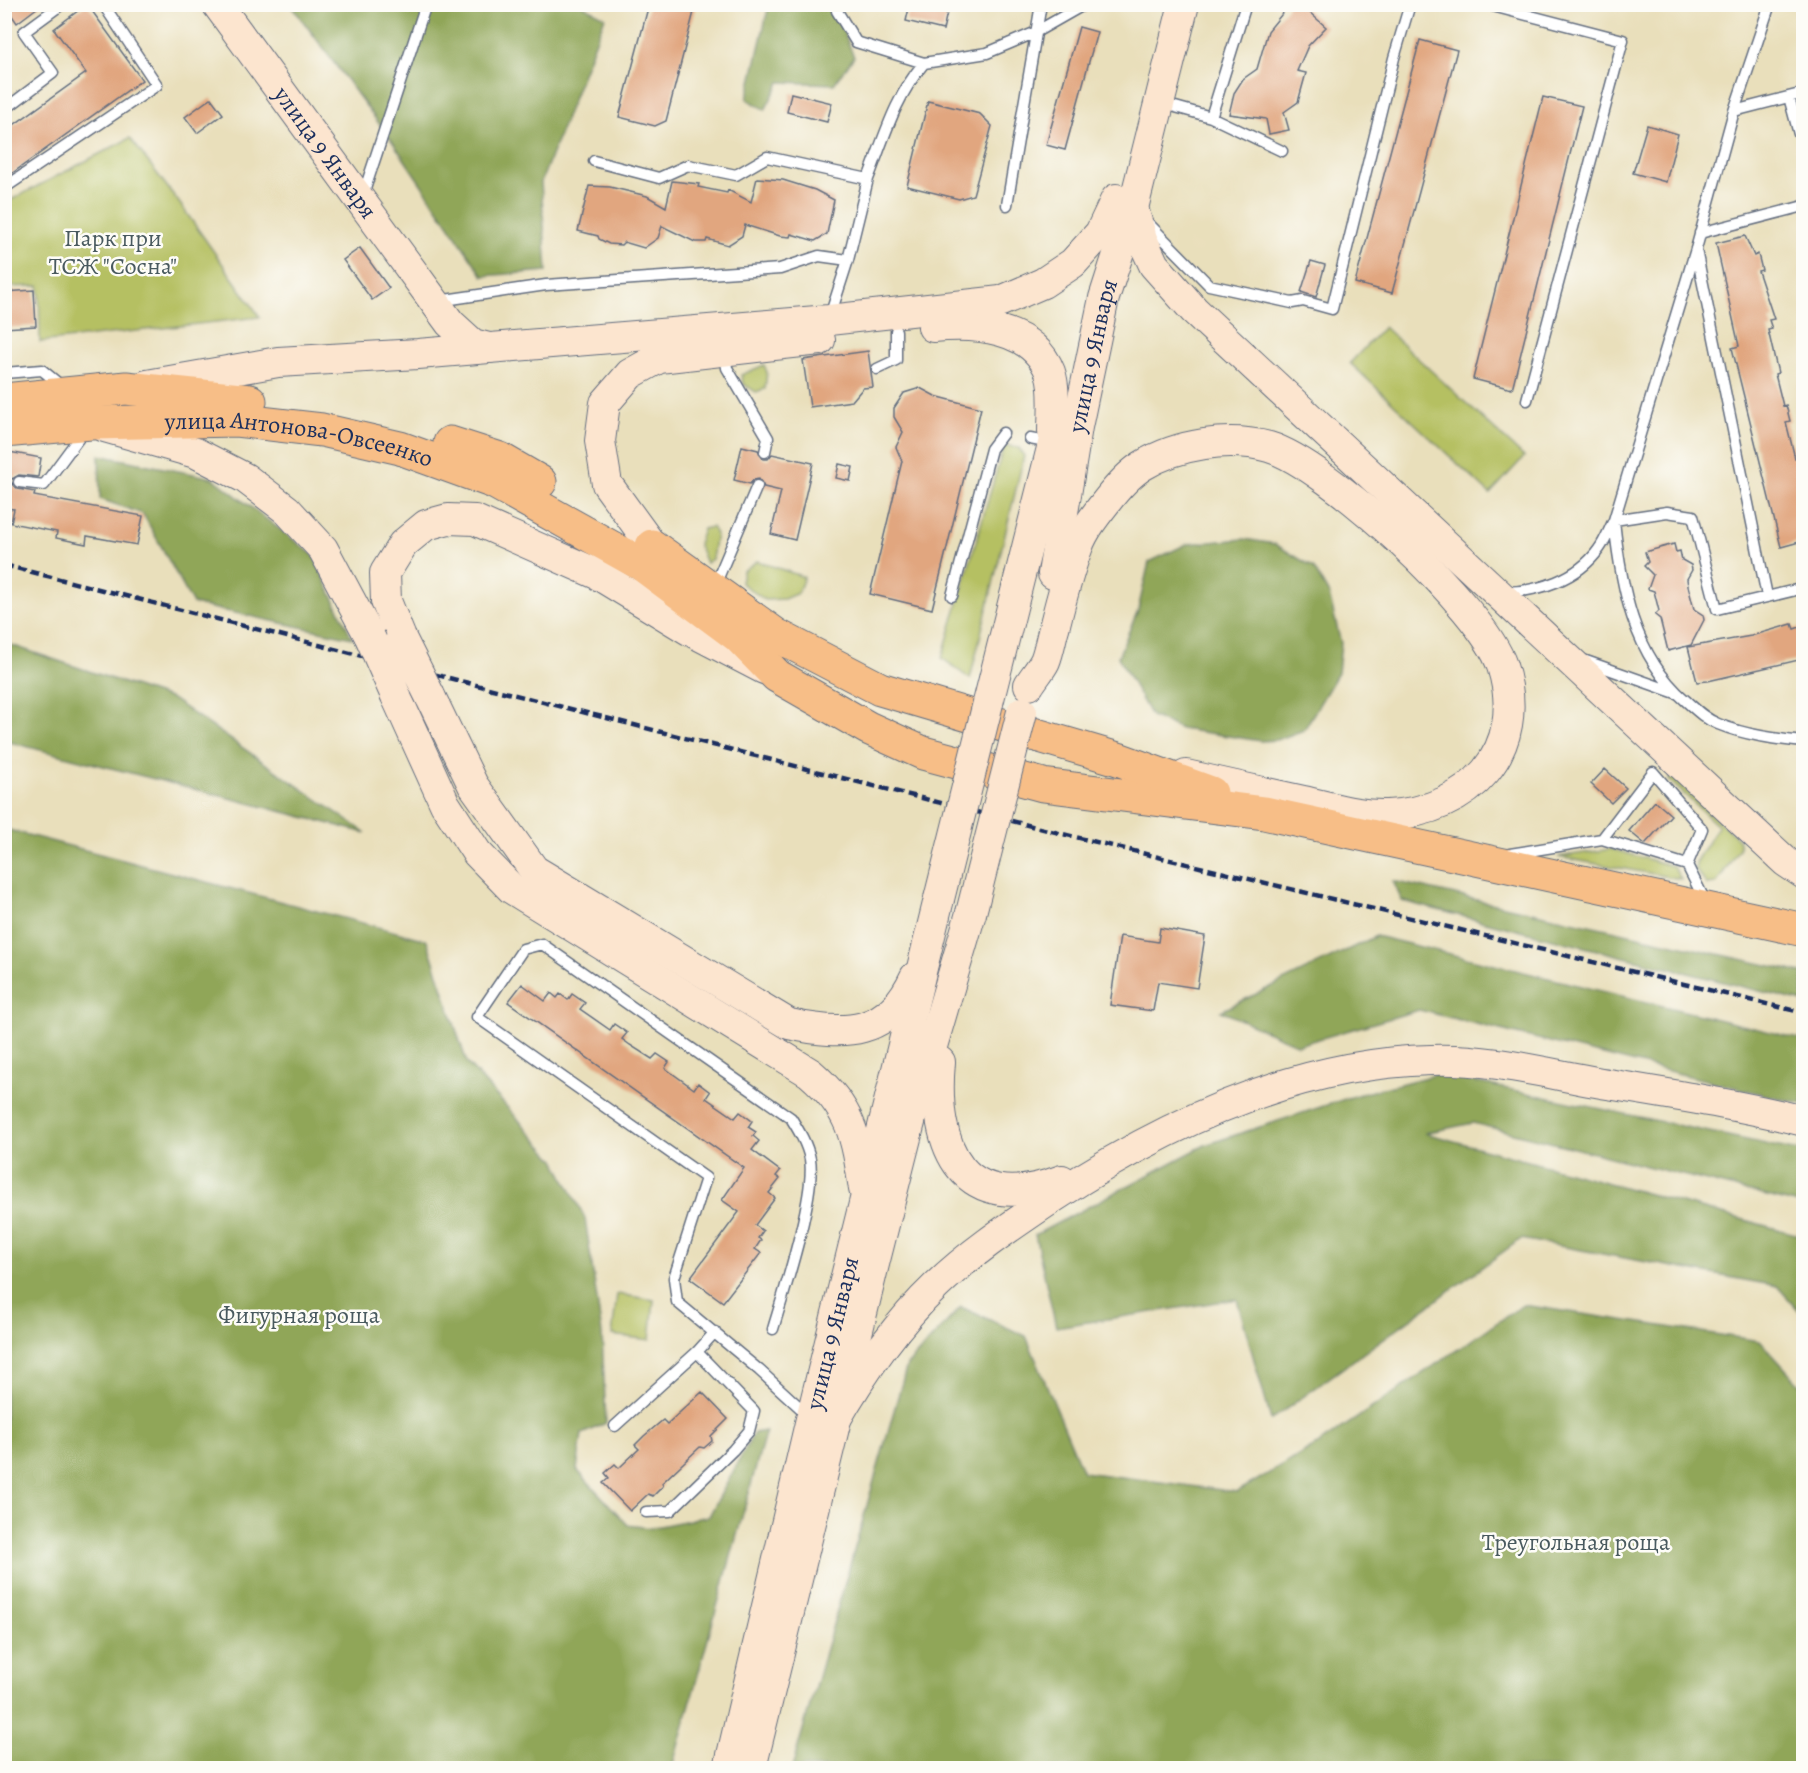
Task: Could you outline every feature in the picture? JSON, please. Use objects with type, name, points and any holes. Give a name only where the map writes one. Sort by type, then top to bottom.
[{"type":"highway","points":[[126,388],[311,409],[402,428],[500,459],[652,546],[714,588],[776,635],[880,689],[1118,759],[1264,813],[1708,907],[1803,930]]},
{"type":"highway","name":"улица Антонова-Овсеенко","points":[[4,400],[126,388]]},
{"type":"highway","name":"улица Антонова-Овсеенко","points":[[4,431],[91,423],[236,420],[322,430],[400,448],[494,482],[641,564],[738,636],[777,676],[868,728],[924,753],[1043,785],[1264,813]]},
{"type":"main road","name":"улица 9 Января","points":[[217,4],[463,336],[473,344],[489,348]]},
{"type":"main road","name":"улица 9 Января","points":[[729,1768],[822,1421],[971,913],[1026,698],[1057,554],[1077,427],[1164,4]]},
{"type":"main road","name":"улица 9 Января","points":[[751,1768],[866,1204],[988,703],[1042,441],[1086,296],[1105,242],[1124,203],[1158,102],[1184,4]]},
{"type":"main road","points":[[829,320],[1001,301],[1043,283],[1073,263],[1124,203],[1154,265],[1194,310],[1558,651],[1652,756],[1803,874]]},
{"type":"main road","points":[[418,354],[434,324],[437,301]]},
{"type":"main road","name":"улица Антонова-Овсеенко","points":[[126,388],[278,362],[418,354],[829,320]]},
{"type":"main road","points":[[652,546],[607,484],[600,441],[604,403],[630,374],[659,358],[965,324],[996,328],[1030,345],[1050,372],[1042,441]]},
{"type":"main road","points":[[91,423],[196,453],[245,478],[287,510],[323,549],[370,637],[445,804],[477,853],[512,889],[810,1073],[832,1092],[847,1114],[858,1149],[866,1204]]},
{"type":"main road","points":[[1026,698],[1045,660],[1079,544],[1112,495],[1141,466],[1168,453],[1195,446],[1230,442],[1266,447],[1294,457],[1347,495],[1413,555],[1469,611],[1490,641],[1502,666],[1509,703],[1508,730],[1496,757],[1480,779],[1461,795],[1438,804],[1388,815],[1352,813],[1118,759]]},
{"type":"main road","points":[[777,676],[689,630],[597,574],[475,520],[448,519],[426,525],[403,544],[385,573],[386,600],[401,638],[473,785],[534,870],[789,1024],[826,1032],[850,1032],[878,1022],[907,994],[927,953]]},
{"type":"main road","points":[[946,1002],[938,1110],[945,1144],[953,1157],[975,1180],[996,1190],[1012,1192],[1038,1190],[1133,1148],[1174,1127],[1263,1092],[1326,1074],[1396,1061],[1466,1060],[1529,1068],[1740,1106],[1803,1121]]},
{"type":"main road","points":[[822,1421],[893,1334],[952,1270],[1036,1209],[1133,1148]]},
{"type":"lane","points":[[4,110],[53,73],[24,32],[62,4]]},
{"type":"lane","points":[[4,188],[157,85],[103,4]]},
{"type":"lane","points":[[361,199],[426,4]]},
{"type":"lane","points":[[838,4],[837,11],[856,42],[924,63],[987,53],[1034,33],[1084,4]]},
{"type":"lane","points":[[1007,205],[1034,33],[1041,4]]},
{"type":"lane","points":[[1212,117],[1245,4]]},
{"type":"lane","points":[[1124,203],[1209,285],[1292,303],[1303,301],[1332,309],[1410,4]]},
{"type":"lane","points":[[1485,4],[1623,40],[1527,400]]},
{"type":"lane","points":[[1495,591],[1522,592],[1553,585],[1598,551],[1614,520],[1696,249],[1734,111],[1770,4]]},
{"type":"lane","points":[[829,320],[848,260],[868,179],[906,84],[924,63]]},
{"type":"lane","points":[[1734,111],[1803,93]]},
{"type":"lane","points":[[1789,97],[1799,134]]},
{"type":"lane","points":[[1158,102],[1212,117],[1282,151]]},
{"type":"lane","points":[[594,161],[659,178],[688,165],[736,175],[767,157],[868,179]]},
{"type":"lane","points":[[1700,233],[1803,206]]},
{"type":"lane","points":[[1696,249],[1767,596]]},
{"type":"lane","points":[[437,301],[546,285],[780,269],[819,256],[848,260]]},
{"type":"lane","points":[[877,369],[896,360],[896,332]]},
{"type":"lane","points":[[725,351],[727,368],[768,438],[765,452]]},
{"type":"lane","points":[[4,373],[42,370],[72,394]]},
{"type":"lane","points":[[19,482],[44,485],[91,423]]},
{"type":"lane","points":[[952,596],[991,449],[1003,433]]},
{"type":"lane","points":[[714,588],[758,486]]},
{"type":"lane","points":[[1614,520],[1667,512],[1694,516],[1717,609],[1803,588]]},
{"type":"lane","points":[[1614,520],[1620,574],[1638,637],[1654,664],[1676,693],[1703,716],[1719,724],[1768,738],[1803,742]]},
{"type":"lane","points":[[1558,651],[1676,693]]},
{"type":"lane","points":[[1602,839],[1652,756],[1702,829],[1687,865]]},
{"type":"lane","points":[[1479,859],[1602,839],[1687,865],[1708,907]]},
{"type":"lane","points":[[773,1329],[809,1186],[810,1160],[803,1139],[791,1118],[542,944],[523,949],[477,1017],[706,1178],[674,1278],[677,1302],[822,1421]]},
{"type":"lane","points":[[615,1426],[697,1352],[715,1332]]},
{"type":"lane","points":[[646,1512],[670,1511],[734,1450],[749,1431],[754,1412],[697,1352]]},
{"type":"green space","points":[[580,4],[605,17],[541,182],[547,271],[483,276],[392,141],[291,5]]},
{"type":"green space","points":[[769,5],[833,5],[854,57],[834,84],[780,82],[765,110],[747,99]]},
{"type":"green space","name":"Парк при ТСЖ \"Сосна\"","points":[[130,138],[178,201],[260,317],[40,342],[39,286],[5,287],[5,203]]},
{"type":"green space","points":[[1384,327],[1524,457],[1490,494],[1350,363]]},
{"type":"green space","points":[[764,365],[767,372],[765,389],[756,392],[743,384],[741,375]]},
{"type":"green space","points":[[1004,445],[1019,448],[1024,456],[970,679],[942,658]]},
{"type":"green space","points":[[99,455],[213,478],[313,555],[352,638],[193,604],[143,514],[100,499]]},
{"type":"green space","points":[[712,527],[716,534],[712,559],[706,563],[698,544],[703,529]]},
{"type":"green space","points":[[1244,539],[1275,544],[1313,567],[1329,594],[1341,643],[1338,673],[1304,730],[1277,740],[1261,741],[1181,729],[1151,716],[1118,657],[1138,610],[1149,562],[1187,544]]},
{"type":"green space","points":[[757,561],[804,577],[798,593],[784,599],[765,600],[741,583],[743,571]]},
{"type":"green space","points":[[5,643],[172,699],[366,833],[5,741]]},
{"type":"green space","points":[[1672,776],[1738,839],[1740,847],[1716,884],[1707,885],[1695,869],[1697,859],[1718,826],[1669,780]]},
{"type":"green space","name":"Фигурная роща","points":[[5,829],[427,940],[467,1063],[555,1160],[585,1218],[602,1334],[606,1423],[582,1434],[577,1470],[628,1525],[650,1528],[709,1516],[754,1433],[766,1431],[672,1768],[5,1768]]},
{"type":"green space","points":[[1611,849],[1673,866],[1681,879],[1558,857]]},
{"type":"green space","points":[[1393,881],[1803,973],[1803,1002],[1402,901]]},
{"type":"green space","points":[[1376,936],[1803,1040],[1803,1104],[1419,1010],[1298,1045],[1221,1011]]},
{"type":"green space","points":[[1438,1074],[1803,1152],[1803,1205],[1473,1123],[1425,1133],[1803,1236],[1803,1315],[1777,1286],[1521,1239],[1271,1420],[1237,1299],[1056,1327],[1035,1235],[1205,1145],[1357,1095]]},
{"type":"green space","points":[[617,1294],[654,1300],[650,1340],[612,1335]]},
{"type":"green space","name":"Треугольная роща","points":[[1523,1305],[1760,1341],[1803,1388],[1803,1768],[792,1768],[907,1365],[961,1307],[1026,1336],[1083,1472],[1237,1492],[1317,1445]]},
{"type":"building","points":[[4,4],[42,4],[17,23]]},
{"type":"building","points":[[87,4],[142,80],[4,179],[4,132],[86,73],[54,29]]},
{"type":"building","points":[[649,4],[696,4],[666,121],[655,126],[619,117]]},
{"type":"building","points":[[910,4],[949,4],[943,30],[906,21]]},
{"type":"building","points":[[1290,4],[1300,4],[1326,27],[1308,46],[1297,71],[1306,73],[1298,102],[1284,112],[1289,130],[1269,134],[1266,119],[1229,114],[1234,93],[1243,79],[1257,69],[1268,31]]},
{"type":"building","points":[[1079,27],[1097,32],[1065,150],[1046,145]]},
{"type":"building","points":[[1420,40],[1457,50],[1392,293],[1355,283]]},
{"type":"building","points":[[791,93],[832,103],[827,122],[787,112]]},
{"type":"building","points":[[1543,97],[1582,106],[1512,389],[1473,379]]},
{"type":"building","points":[[211,98],[223,114],[197,133],[185,117]]},
{"type":"building","points":[[928,101],[980,114],[992,126],[973,195],[959,199],[907,186]]},
{"type":"building","points":[[1647,125],[1678,134],[1666,182],[1633,173]]},
{"type":"building","points":[[757,178],[783,180],[815,190],[834,200],[827,234],[815,241],[791,234],[790,237],[780,236],[745,225],[742,236],[728,245],[707,239],[706,242],[695,242],[662,226],[658,238],[644,248],[624,242],[621,245],[609,244],[599,239],[598,236],[578,231],[589,186],[610,187],[647,196],[666,207],[672,181],[699,184],[698,187],[727,193],[728,190],[751,202]]},
{"type":"building","points":[[1745,236],[1754,256],[1758,254],[1762,270],[1758,271],[1774,319],[1769,320],[1772,329],[1768,330],[1778,373],[1775,374],[1783,406],[1786,405],[1790,421],[1786,422],[1795,458],[1799,457],[1803,478],[1803,541],[1781,547],[1732,348],[1739,346],[1716,243]]},
{"type":"building","points":[[360,248],[389,288],[372,300],[343,260]]},
{"type":"building","points":[[1311,261],[1325,265],[1316,297],[1301,292]]},
{"type":"building","points":[[34,290],[36,326],[4,328],[4,292]]},
{"type":"building","points":[[868,351],[873,387],[863,388],[852,401],[810,407],[803,360]]},
{"type":"building","points":[[920,388],[935,396],[981,408],[932,609],[870,594],[902,461],[896,447],[903,432],[894,417],[894,408],[904,393]]},
{"type":"building","points":[[742,446],[758,450],[763,459],[768,459],[772,454],[813,463],[795,540],[771,534],[781,491],[764,487],[759,479],[753,480],[750,484],[734,480]]},
{"type":"building","points":[[4,451],[41,458],[38,477],[19,475],[12,479],[4,472]]},
{"type":"building","points":[[839,464],[853,467],[850,481],[836,478]]},
{"type":"building","points":[[12,483],[18,489],[35,492],[34,496],[143,516],[137,545],[87,536],[86,544],[56,538],[57,532],[11,523],[14,509],[4,508],[4,488]]},
{"type":"building","points":[[1674,544],[1676,552],[1680,551],[1682,560],[1691,565],[1692,570],[1687,579],[1688,586],[1694,609],[1703,615],[1704,620],[1691,645],[1668,651],[1660,619],[1655,615],[1659,611],[1654,591],[1648,589],[1653,575],[1644,566],[1648,562],[1645,552]]},
{"type":"building","points":[[1792,624],[1794,629],[1803,626],[1803,659],[1697,682],[1688,647],[1751,636]]},
{"type":"building","points":[[1605,769],[1626,788],[1611,803],[1591,784]]},
{"type":"building","points":[[1655,801],[1671,815],[1645,844],[1629,831]]},
{"type":"building","points":[[1160,928],[1205,936],[1197,988],[1158,982],[1153,1011],[1110,1005],[1120,936],[1158,942]]},
{"type":"building","points":[[522,984],[545,1001],[551,993],[557,998],[560,994],[568,1000],[572,994],[585,1003],[580,1009],[610,1030],[614,1024],[627,1033],[622,1039],[630,1045],[652,1059],[657,1054],[669,1062],[665,1068],[694,1089],[698,1083],[710,1092],[706,1098],[735,1118],[740,1112],[752,1121],[748,1127],[756,1132],[753,1136],[759,1141],[752,1150],[780,1171],[776,1176],[780,1179],[769,1193],[775,1198],[755,1225],[763,1231],[758,1238],[761,1240],[755,1249],[761,1253],[723,1302],[690,1278],[739,1212],[722,1200],[744,1168],[508,1002]]},
{"type":"building","points":[[702,1392],[728,1419],[711,1436],[712,1441],[704,1448],[700,1447],[662,1483],[663,1486],[653,1496],[648,1494],[630,1511],[603,1483],[609,1478],[605,1473],[615,1464],[619,1468],[639,1449],[635,1445],[644,1436],[663,1420],[667,1424]]},
{"type":"railway","points":[[4,565],[1063,834],[1804,1013]]}]
